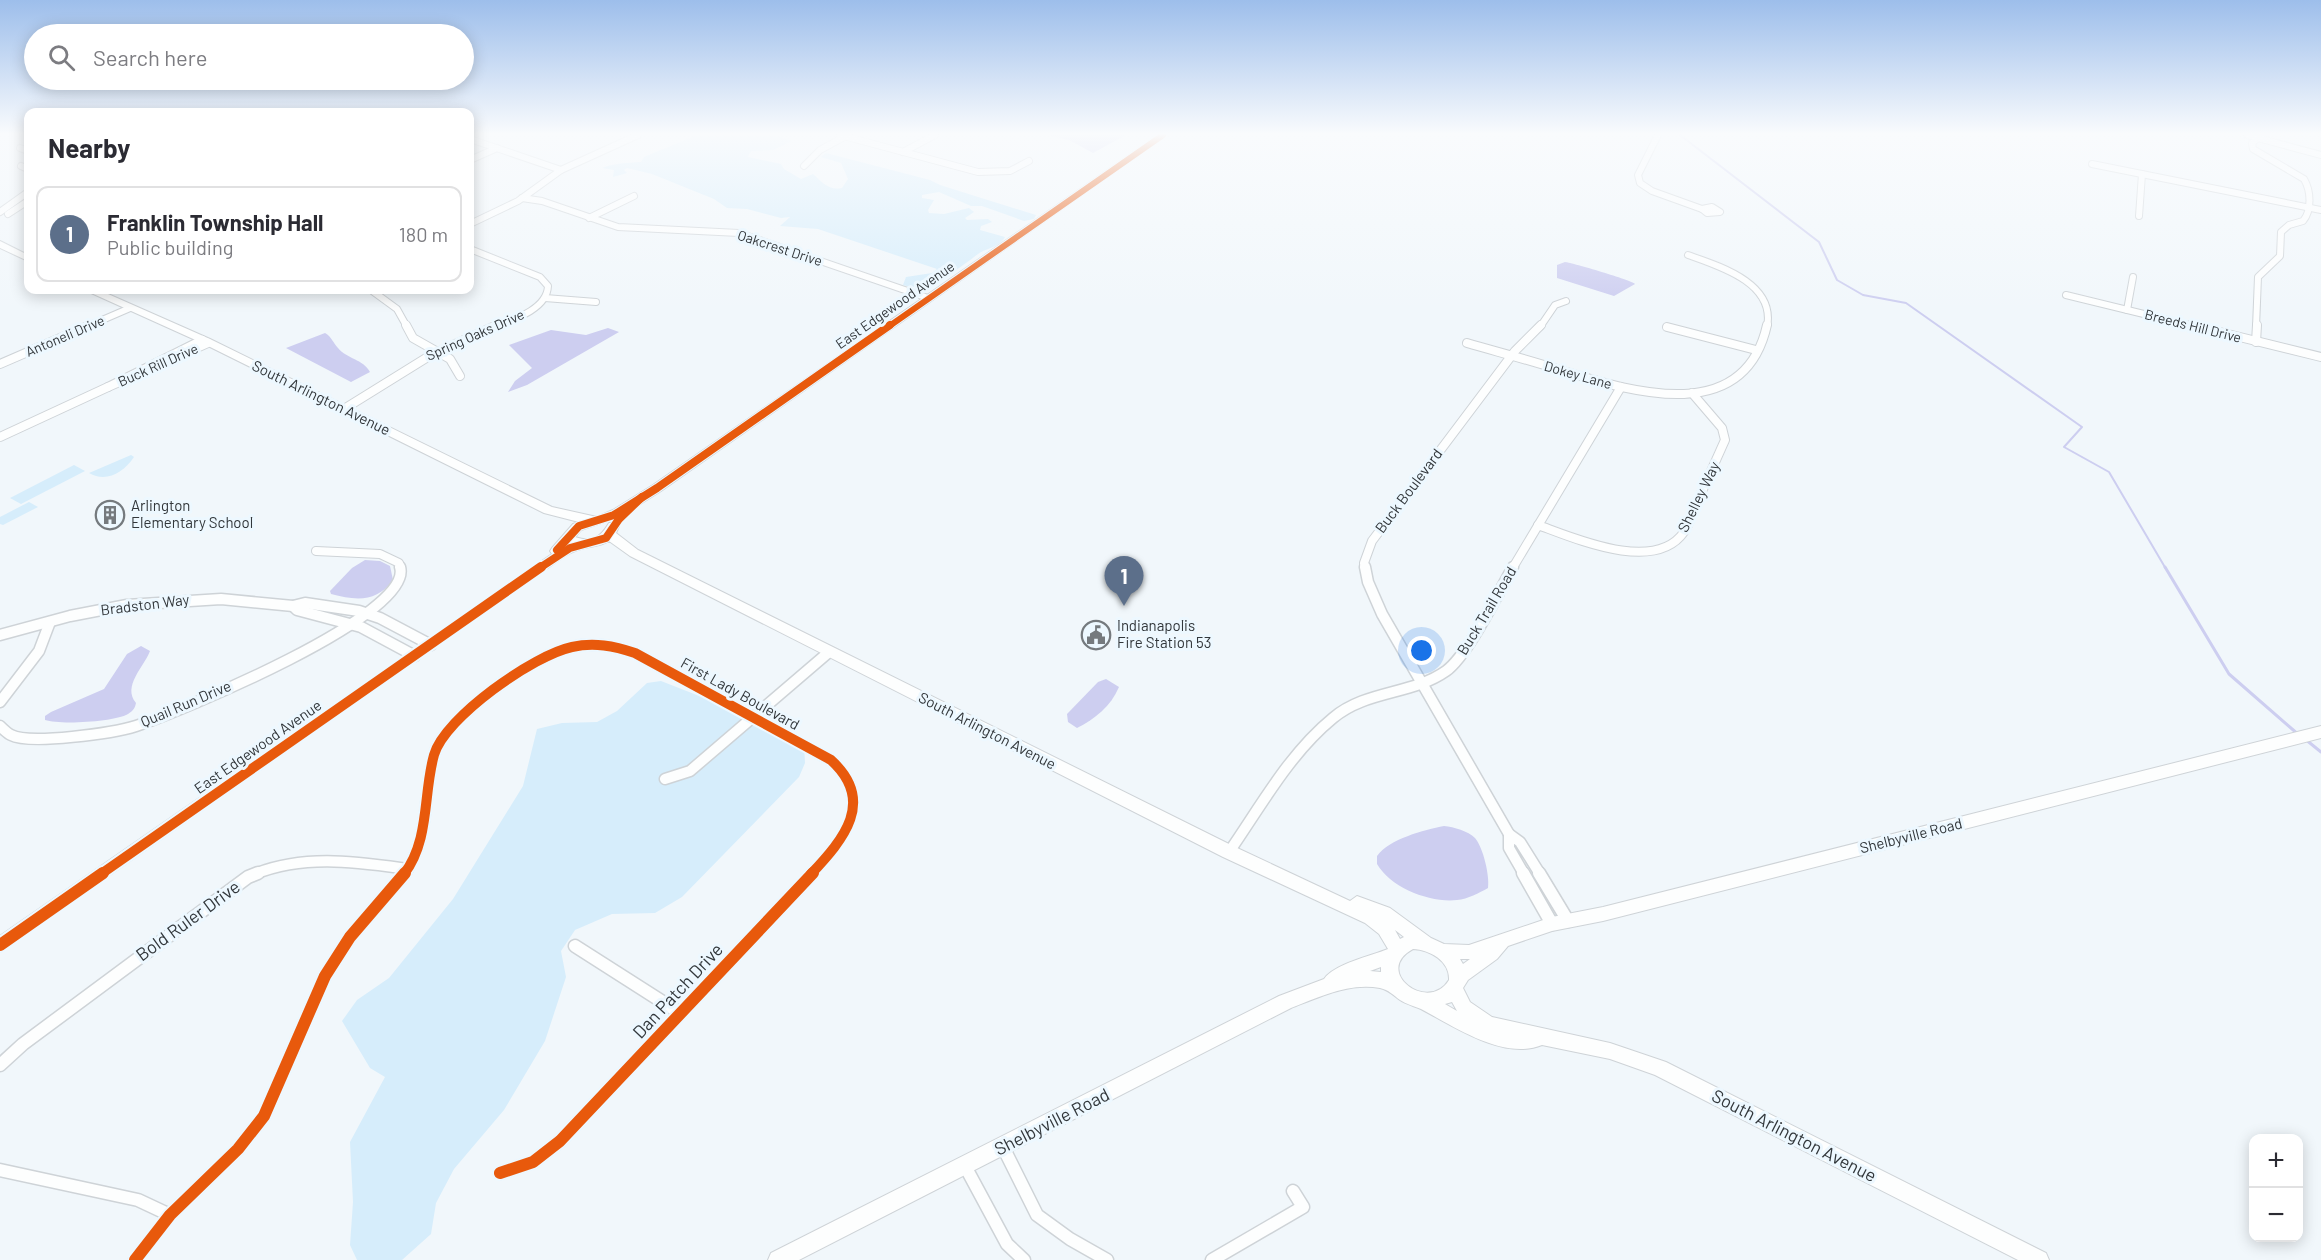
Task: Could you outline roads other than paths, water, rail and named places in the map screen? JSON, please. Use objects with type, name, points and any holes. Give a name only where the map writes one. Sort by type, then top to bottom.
[{"type":"main road","name":"East Edgewood Avenue","points":[[642,497],[1078,194]]},
{"type":"main road","points":[[0,244],[24,256]]},
{"type":"main road","name":"South Arlington Avenue","points":[[100,294],[205,341],[548,510],[609,522],[616,542],[634,553],[1229,852],[1308,890],[1343,903],[1379,923],[1395,952]]},
{"type":"main road","points":[[580,538],[596,520],[642,497]]},
{"type":"main road","points":[[580,538],[611,531],[642,497]]},
{"type":"main road","name":"South Arlington Avenue","points":[[548,510],[551,515],[569,523],[580,538],[634,553]]},
{"type":"main road","name":"East Edgewood Avenue","points":[[0,945],[565,551],[580,538]]},
{"type":"main road","name":"Shelbyville Road","points":[[1501,943],[1560,923],[2315,733]]},
{"type":"main road","name":"South Arlington Avenue","points":[[1343,903],[1356,903],[1377,910],[1424,942]]},
{"type":"main road","points":[[1326,986],[1347,972],[1395,952],[1411,942],[1424,942],[1444,951],[1462,953],[1490,943],[1501,943]]},
{"type":"main road","points":[[1326,986],[1374,977],[1395,984],[1409,996],[1422,1000],[1443,998],[1464,971],[1495,952],[1501,943]]},
{"type":"main road","points":[[1444,951],[1454,964],[1455,983]]},
{"type":"main road","points":[[1395,952],[1389,969],[1395,984]]},
{"type":"main road","name":"South Arlington Avenue","points":[[1455,983],[1464,1008],[1489,1025],[1540,1038],[1610,1051],[1660,1068],[2039,1260]]},
{"type":"main road","name":"Shelbyville Road","points":[[778,1260],[1285,1002],[1326,986]]},
{"type":"main road","name":"South Arlington Avenue","points":[[1422,1000],[1487,1034],[1518,1041],[1540,1038]]},
{"type":"street","points":[[474,222],[528,194]]},
{"type":"street","points":[[1660,194],[1702,209]]},
{"type":"street","points":[[2139,216],[2141,194]]},
{"type":"street","points":[[2239,194],[2321,210]]},
{"type":"street","points":[[2256,342],[2258,277],[2280,256],[2280,233],[2283,229],[2309,216],[2308,194]]},
{"type":"street","points":[[0,212],[24,195]]},
{"type":"street","points":[[589,218],[634,196]]},
{"type":"street","name":"Oakcrest Drive","points":[[522,198],[542,201],[622,227],[739,233],[928,298]]},
{"type":"street","points":[[0,217],[24,203]]},
{"type":"street","points":[[474,251],[540,277],[548,286],[545,298],[596,302]]},
{"type":"street","name":"Dokey Lane","points":[[1467,343],[1621,387],[1662,394],[1692,393],[1712,389],[1734,380],[1748,369],[1770,320],[1768,308],[1759,294],[1735,275],[1688,255]]},
{"type":"street","points":[[2127,310],[2133,277]]},
{"type":"street","points":[[376,294],[397,309],[413,338],[453,362],[460,376]]},
{"type":"street","name":"Breeds Hill Drive","points":[[2066,295],[2321,357]]},
{"type":"street","name":"Spring Oaks Drive","points":[[344,410],[410,366],[520,316],[545,298]]},
{"type":"street","name":"Buck Boulevard","points":[[1560,923],[1520,842],[1509,834],[1419,683],[1382,614],[1368,582],[1364,563],[1372,541],[1511,356],[1538,329],[1555,305],[1566,301]]},
{"type":"street","name":"Antoneli Drive","points":[[0,364],[130,308]]},
{"type":"street","points":[[1667,327],[1756,350]]},
{"type":"street","name":"Buck Rill Drive","points":[[0,437],[205,341]]},
{"type":"street","name":"Buck Trail Road","points":[[1229,852],[1322,725],[1365,698],[1438,676],[1456,663],[1621,387]]},
{"type":"street","name":"Shelley Way","points":[[1538,525],[1623,551],[1651,551],[1677,540],[1684,532],[1725,440],[1722,428],[1692,393]]},
{"type":"street","name":"Quail Run Drive","points":[[0,726],[11,735],[27,739],[98,734],[135,726],[308,651],[360,619],[396,589],[402,573],[399,563],[380,554],[316,551]]},
{"type":"street","name":"Bradston Way","points":[[0,635],[127,605],[176,600],[231,599],[293,606],[305,603],[360,619],[431,645]]},
{"type":"street","name":"Bradston Way","points":[[293,606],[297,610],[360,619],[369,630],[415,656]]},
{"type":"street","points":[[0,702],[39,651],[50,622]]},
{"type":"street","name":"First Lady Boulevard","points":[[135,1260],[170,1215],[257,1127],[273,1099],[313,1000],[332,965],[362,921],[408,868],[420,840],[434,754],[444,733],[463,714],[529,665],[549,654],[583,646],[604,645],[631,651],[838,766],[851,783],[855,806]]},
{"type":"street","points":[[665,779],[690,771],[829,651]]},
{"type":"street","name":"Dan Patch Drive","points":[[500,1173],[523,1169],[547,1154],[834,850],[848,831],[855,806]]},
{"type":"street","name":"Buck Boulevard","points":[[1509,834],[1509,848],[1560,923]]},
{"type":"street","name":"Bold Ruler Drive","points":[[0,1065],[23,1044],[220,897],[262,870],[296,860],[315,859],[408,868]]},
{"type":"street","points":[[575,946],[680,1013]]},
{"type":"street","points":[[1003,1147],[1037,1215],[1070,1239],[1107,1260]]},
{"type":"street","points":[[965,1166],[1003,1237],[1024,1260]]},
{"type":"street","points":[[0,1170],[138,1200],[170,1215]]},
{"type":"street","points":[[1212,1260],[1303,1207],[1293,1191]]},
{"type":"water","points":[[1565,262],[1635,284],[1614,296],[1557,278],[1557,265]]},
{"type":"water","points":[[608,328],[619,332],[527,385],[508,392],[515,381],[532,368],[509,345],[551,330],[586,335]]},
{"type":"water","points":[[325,333],[342,352],[363,364],[370,372],[351,382],[286,348]]},
{"type":"water","points":[[365,560],[380,561],[390,566],[393,580],[387,587],[366,598],[349,598],[331,594],[330,591],[352,568]]},
{"type":"water","points":[[141,646],[150,651],[133,683],[132,697],[136,703],[130,713],[121,717],[87,722],[45,720],[45,716],[51,712],[104,689],[127,654]]},
{"type":"water","points":[[1106,679],[1119,687],[1107,706],[1077,728],[1068,722],[1067,714],[1098,682]]},
{"type":"water","points":[[1444,826],[1469,833],[1475,838],[1485,862],[1488,888],[1461,899],[1435,899],[1401,887],[1383,873],[1377,864],[1377,856],[1398,840]]},
{"type":"waterway","points":[[1756,194],[1819,242],[1837,280],[1863,295],[1906,303],[2082,427],[2064,447],[2109,472],[2166,569]]},
{"type":"waterway","points":[[2165,567],[2229,674],[2299,735]]},
{"type":"waterway","points":[[2305,739],[2321,752]]},
{"type":"place","name":"Arlington Elementary School","points":[[110,515]]},
{"type":"place","name":"Franklin Township Hall","points":[[1124,606]]},
{"type":"place","name":"Indianapolis Fire Station 53","points":[[1096,635]]}]
